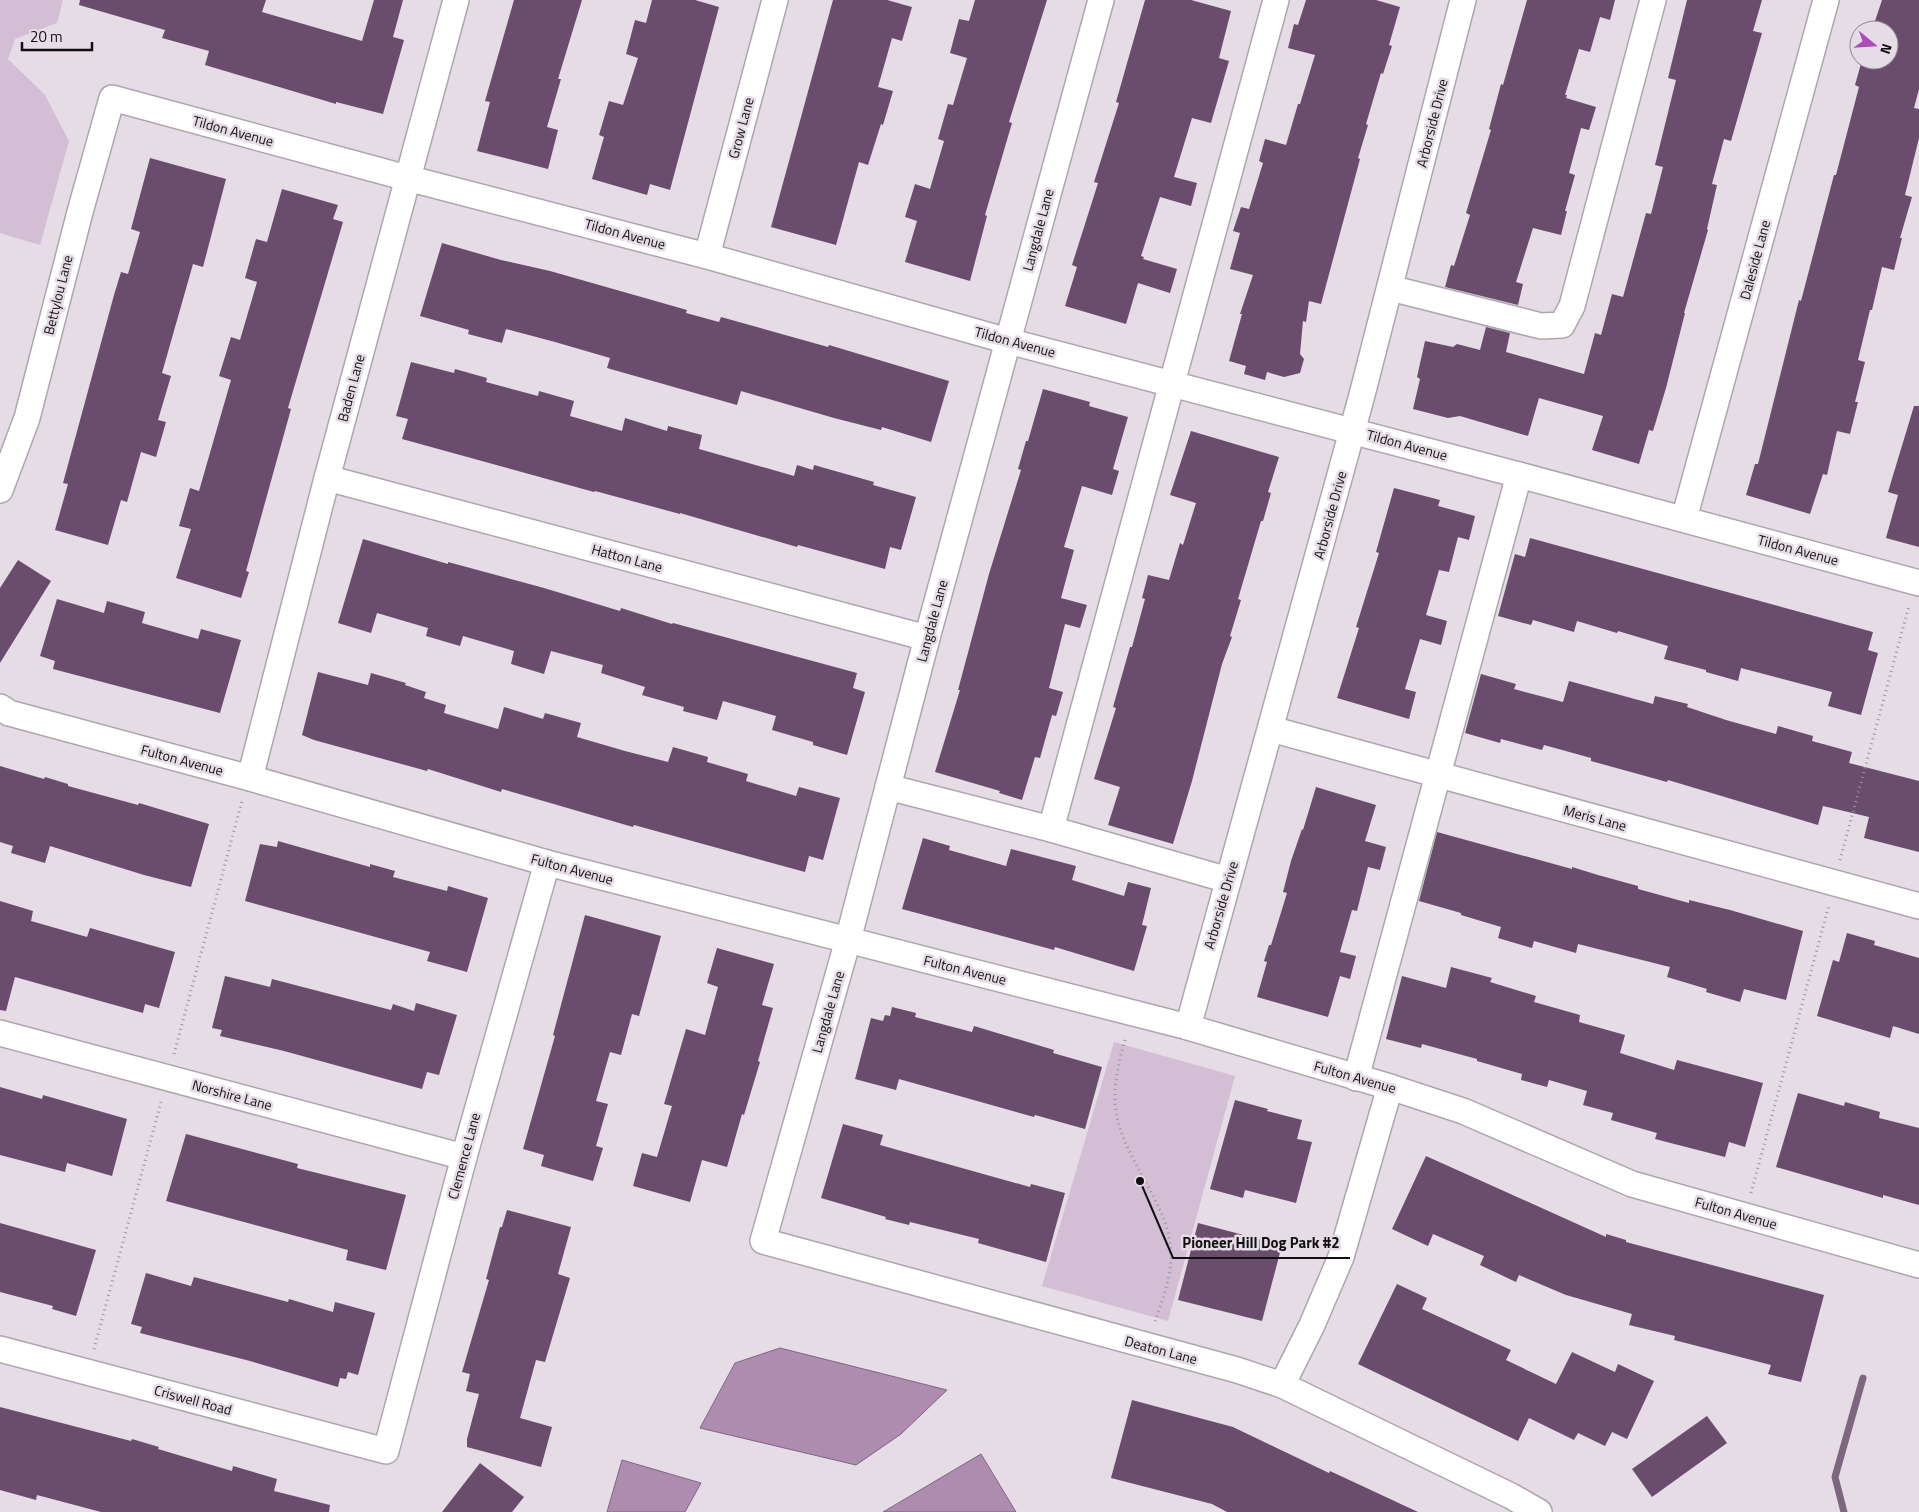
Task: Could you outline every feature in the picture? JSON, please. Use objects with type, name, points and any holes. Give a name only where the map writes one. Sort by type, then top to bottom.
[{"type":"street","name":"Baden Lane","points":[[246,789],[327,478],[456,0]]},
{"type":"street","name":"Grow Lane","points":[[707,256],[775,0]]},
{"type":"street","name":"Langdale Lane","points":[[763,1241],[848,940],[927,638],[1101,0]]},
{"type":"street","points":[[1051,829],[1276,0]]},
{"type":"street","name":"Arborside Drive","points":[[1188,1028],[1353,431],[1463,0]]},
{"type":"street","points":[[1390,288],[1541,326],[1562,325],[1572,306],[1653,0]]},
{"type":"street","name":"Daleside Lane","points":[[1684,519],[1826,0]]},
{"type":"street","name":"Tildon Avenue","points":[[112,98],[407,178],[707,256],[1008,341],[1519,475],[1919,583]]},
{"type":"street","name":"Bettylou Lane","points":[[0,490],[27,418],[80,212],[112,98]]},
{"type":"street","points":[[1356,1078],[1519,475]]},
{"type":"street","name":"Hatton Lane","points":[[327,478],[927,638]]},
{"type":"street","name":"Fulton Avenue","points":[[0,707],[18,715],[246,789],[547,863],[1188,1028],[1390,1087],[1463,1111],[1632,1184],[1919,1264]]},
{"type":"street","name":"Meris Lane","points":[[1272,729],[1919,906]]},
{"type":"street","points":[[888,787],[1051,829],[1228,880]]},
{"type":"street","name":"Clemence Lane","points":[[386,1451],[464,1157],[547,863]]},
{"type":"street","name":"Norshire Lane","points":[[0,1033],[464,1157]]},
{"type":"street","points":[[1282,1386],[1312,1325],[1341,1257],[1390,1087]]},
{"type":"street","name":"Deaton Lane","points":[[763,1241],[1227,1368],[1282,1386],[1511,1496],[1539,1512]]},
{"type":"street","name":"Criswell Road","points":[[0,1349],[386,1451]]},
{"type":"path","points":[[1840,860],[1909,606]]},
{"type":"path","points":[[174,1054],[246,789]]},
{"type":"path","points":[[1751,1193],[1829,904]]},
{"type":"path","points":[[1125,1040],[1118,1064],[1115,1105],[1122,1133],[1160,1211],[1169,1238],[1171,1260],[1167,1283],[1155,1323]]},
{"type":"path","points":[[93,1352],[162,1099]]},
{"type":"shaded area","points":[[0,0],[63,0],[57,23],[15,39],[8,59],[45,95],[69,141],[40,245],[0,233]]},
{"type":"shaded area","points":[[1114,1042],[1235,1076],[1168,1321],[1042,1286]]},
{"type":"shaded area","points":[[780,1348],[947,1390],[901,1434],[856,1465],[700,1428],[735,1363]]},
{"type":"shaded area","points":[[981,1454],[1016,1512],[883,1512]]},
{"type":"shaded area","points":[[622,1460],[701,1483],[685,1512],[607,1512]]},
{"type":"building","points":[[80,0],[266,0],[262,12],[362,41],[374,0],[403,0],[393,37],[404,40],[383,114],[336,102],[336,104],[205,65],[209,51],[162,38],[165,30],[79,5]]},
{"type":"building","points":[[514,0],[582,0],[558,79],[561,79],[547,127],[558,130],[548,169],[477,151],[490,102],[485,101]]},
{"type":"building","points":[[652,0],[695,0],[719,7],[670,190],[650,184],[647,195],[592,179],[604,137],[599,135],[609,101],[623,105],[638,58],[626,54],[635,20],[646,23]]},
{"type":"building","points":[[833,0],[887,0],[912,7],[902,41],[892,38],[878,87],[893,91],[868,165],[859,162],[836,245],[771,227]]},
{"type":"building","points":[[975,0],[1047,0],[1009,122],[1012,123],[985,215],[987,216],[970,281],[905,262],[917,221],[905,217],[915,184],[930,189],[944,141],[938,139],[948,104],[953,105],[967,58],[950,53],[959,19],[969,21]]},
{"type":"building","points":[[1145,0],[1191,0],[1231,11],[1219,58],[1229,61],[1211,123],[1192,118],[1174,177],[1197,183],[1191,206],[1160,197],[1141,256],[1144,257],[1143,259],[1177,269],[1170,293],[1138,283],[1126,324],[1065,306],[1077,267],[1072,265],[1098,183],[1094,182],[1119,103],[1116,102]]},
{"type":"building","points":[[1306,0],[1376,0],[1400,7],[1389,45],[1392,46],[1383,74],[1381,73],[1366,124],[1368,125],[1358,158],[1360,159],[1321,304],[1309,301],[1306,322],[1303,321],[1300,354],[1304,359],[1300,373],[1284,377],[1267,372],[1265,380],[1244,374],[1246,366],[1229,361],[1242,314],[1240,314],[1253,275],[1230,269],[1240,233],[1233,231],[1241,207],[1249,209],[1263,163],[1259,161],[1265,139],[1286,145],[1298,104],[1300,104],[1315,55],[1288,48],[1294,24],[1298,25]]},
{"type":"building","points":[[1527,0],[1615,0],[1610,20],[1600,17],[1590,52],[1579,49],[1565,95],[1567,95],[1566,98],[1596,107],[1589,130],[1581,128],[1569,173],[1575,175],[1565,211],[1567,211],[1561,235],[1533,228],[1516,282],[1523,284],[1518,305],[1445,287],[1451,265],[1454,266],[1470,215],[1466,213],[1491,130],[1489,129],[1501,84],[1503,85]]},
{"type":"building","points":[[1687,0],[1762,0],[1753,31],[1762,33],[1731,141],[1724,139],[1712,184],[1717,185],[1708,230],[1684,313],[1666,388],[1653,431],[1649,430],[1639,464],[1592,450],[1603,416],[1539,398],[1528,436],[1460,416],[1448,418],[1413,409],[1420,379],[1417,377],[1425,341],[1453,347],[1457,344],[1480,350],[1486,327],[1510,333],[1506,352],[1584,374],[1595,333],[1601,335],[1612,294],[1623,297],[1646,213],[1651,214],[1663,167],[1655,165],[1676,80],[1668,78]]},
{"type":"building","points":[[1882,0],[1919,0],[1919,89],[1914,108],[1919,109],[1919,138],[1905,195],[1912,197],[1900,238],[1902,238],[1894,270],[1882,267],[1872,310],[1870,310],[1858,360],[1865,362],[1855,402],[1858,402],[1850,434],[1837,431],[1827,475],[1823,474],[1810,514],[1746,495],[1755,464],[1758,464],[1799,300],[1801,301],[1834,175],[1836,175],[1859,87],[1855,85],[1859,70],[1899,70],[1899,20],[1875,20]]},
{"type":"building","points":[[150,158],[226,179],[203,267],[193,264],[162,373],[171,376],[158,420],[166,422],[156,457],[141,452],[127,502],[121,500],[108,545],[55,530],[68,484],[63,483],[114,295],[121,272],[128,274],[140,232],[131,229]]},
{"type":"building","points":[[282,189],[338,205],[333,219],[343,222],[288,408],[291,409],[246,571],[249,572],[241,598],[176,578],[191,529],[179,526],[190,488],[199,491],[231,380],[219,376],[231,337],[240,340],[257,282],[245,278],[256,239],[267,242]]},
{"type":"building","points":[[442,243],[687,310],[686,313],[719,322],[721,317],[828,347],[829,345],[949,381],[931,442],[882,427],[881,430],[834,418],[741,391],[737,405],[607,368],[610,358],[555,342],[506,329],[502,343],[468,334],[469,330],[420,316]]},
{"type":"building","points":[[411,362],[454,373],[455,369],[487,378],[486,382],[538,396],[539,391],[574,401],[570,416],[622,431],[625,418],[667,431],[668,426],[702,435],[699,449],[794,476],[797,465],[813,470],[814,465],[874,482],[873,485],[916,497],[901,550],[890,547],[885,569],[798,545],[797,547],[680,513],[594,492],[402,439],[408,419],[396,416]]},
{"type":"building","points":[[1043,389],[1090,402],[1089,406],[1128,417],[1113,469],[1119,471],[1112,495],[1082,486],[1064,547],[1074,550],[1061,598],[1087,605],[1080,628],[1065,624],[1049,688],[1063,692],[1056,716],[1052,715],[1040,758],[1035,757],[1022,800],[999,793],[1000,791],[935,772],[960,690],[958,690],[989,574],[1021,470],[1018,469]]},
{"type":"building","points":[[1914,406],[1919,406],[1919,547],[1886,538],[1898,495],[1888,492]]},
{"type":"building","points":[[1191,431],[1279,457],[1268,492],[1271,493],[1263,521],[1261,521],[1238,599],[1241,600],[1230,636],[1232,637],[1222,664],[1192,781],[1173,844],[1108,825],[1120,787],[1094,779],[1116,708],[1113,707],[1145,599],[1142,598],[1148,575],[1169,580],[1180,543],[1183,545],[1196,503],[1170,495]]},
{"type":"building","points":[[1394,488],[1440,500],[1438,506],[1475,516],[1469,540],[1458,537],[1449,572],[1439,570],[1426,615],[1447,621],[1441,645],[1420,639],[1405,689],[1416,692],[1409,719],[1337,698],[1359,628],[1356,627],[1379,553],[1376,552]]},
{"type":"building","points":[[1530,538],[1873,632],[1868,650],[1878,653],[1861,715],[1828,706],[1832,692],[1741,668],[1738,681],[1706,672],[1706,670],[1664,659],[1668,646],[1618,631],[1617,633],[1577,621],[1574,632],[1533,620],[1531,625],[1498,616],[1515,554],[1525,557]]},
{"type":"building","points":[[363,539],[448,564],[448,562],[544,588],[620,611],[621,608],[672,624],[857,673],[853,688],[865,692],[847,755],[813,745],[813,742],[772,730],[776,716],[723,701],[717,720],[683,711],[684,707],[642,695],[645,687],[601,673],[603,665],[551,651],[544,674],[511,664],[514,651],[463,636],[460,646],[426,636],[428,628],[377,613],[371,633],[338,623]]},
{"type":"building","points":[[18,560],[51,581],[0,663],[0,588]]},
{"type":"building","points":[[57,599],[104,613],[107,601],[145,612],[142,623],[198,639],[201,629],[241,640],[220,713],[53,669],[55,661],[40,656]]},
{"type":"building","points":[[318,672],[368,685],[371,673],[406,683],[405,685],[426,692],[424,698],[446,705],[444,713],[498,729],[504,707],[543,719],[545,713],[581,723],[577,737],[625,751],[668,762],[673,747],[708,757],[707,762],[748,774],[746,781],[796,796],[799,787],[840,798],[823,860],[809,856],[805,872],[634,825],[633,827],[502,789],[501,792],[428,769],[427,771],[314,740],[302,735]]},
{"type":"building","points":[[1481,674],[1516,684],[1514,689],[1563,702],[1569,681],[1653,704],[1655,696],[1688,704],[1687,707],[1776,734],[1778,726],[1813,736],[1812,741],[1852,752],[1849,763],[1919,781],[1919,852],[1864,838],[1869,817],[1823,806],[1818,825],[1668,780],[1667,782],[1591,761],[1591,758],[1544,745],[1542,750],[1501,739],[1500,743],[1465,733]]},
{"type":"building","points":[[0,766],[44,779],[45,777],[68,784],[68,786],[138,805],[139,803],[209,824],[191,887],[144,875],[50,846],[45,863],[11,853],[13,846],[0,842]]},
{"type":"building","points":[[1316,787],[1376,805],[1365,841],[1386,847],[1380,870],[1368,867],[1357,911],[1352,910],[1340,952],[1356,956],[1350,979],[1340,976],[1328,1017],[1257,997],[1267,962],[1264,961],[1269,945],[1271,945],[1287,893],[1283,892],[1291,861]]},
{"type":"building","points":[[1437,832],[1572,869],[1572,867],[1638,886],[1638,889],[1689,903],[1689,900],[1803,931],[1786,1000],[1744,989],[1740,1002],[1706,992],[1707,989],[1667,977],[1670,967],[1578,944],[1576,953],[1534,941],[1532,948],[1498,938],[1501,927],[1419,901]]},
{"type":"building","points":[[923,838],[950,846],[949,850],[1006,866],[1011,849],[1076,866],[1072,880],[1124,896],[1128,882],[1151,888],[1142,925],[1147,926],[1134,971],[1055,947],[1054,950],[902,909]]},
{"type":"building","points":[[278,841],[370,867],[370,864],[395,871],[393,877],[447,891],[448,886],[488,898],[467,972],[427,961],[430,952],[245,901],[260,844],[277,847]]},
{"type":"building","points":[[0,901],[33,911],[31,921],[87,937],[90,928],[175,952],[159,1008],[145,1004],[143,1013],[15,977],[6,1011],[0,1010]]},
{"type":"building","points":[[585,915],[661,936],[639,1016],[632,1014],[621,1055],[610,1052],[596,1101],[608,1104],[596,1146],[603,1148],[593,1181],[541,1166],[544,1155],[523,1149],[555,1036],[553,1035]]},
{"type":"building","points":[[1847,933],[1875,941],[1874,945],[1919,958],[1919,1034],[1893,1026],[1890,1038],[1817,1016],[1833,960],[1839,962]]},
{"type":"building","points":[[717,948],[774,964],[762,1005],[773,1008],[758,1061],[760,1062],[744,1115],[742,1114],[727,1167],[702,1160],[690,1202],[633,1186],[642,1153],[657,1157],[672,1106],[664,1104],[686,1029],[705,1035],[718,987],[707,983]]},
{"type":"building","points":[[1451,967],[1492,978],[1490,982],[1536,996],[1534,1002],[1580,1015],[1579,1022],[1625,1035],[1620,1053],[1674,1070],[1677,1060],[1763,1083],[1745,1147],[1729,1142],[1725,1157],[1655,1139],[1657,1133],[1611,1120],[1613,1113],[1583,1105],[1587,1091],[1549,1080],[1547,1087],[1521,1080],[1522,1074],[1477,1061],[1477,1059],[1422,1044],[1421,1048],[1386,1039],[1402,976],[1446,988]]},
{"type":"building","points":[[225,976],[270,987],[272,979],[391,1010],[393,1004],[414,1011],[416,1003],[457,1015],[439,1075],[427,1072],[422,1089],[284,1051],[220,1036],[222,1030],[212,1028]]},
{"type":"building","points":[[892,1007],[916,1013],[915,1017],[972,1032],[974,1026],[1054,1050],[1053,1053],[1102,1067],[1085,1129],[1035,1115],[1034,1117],[899,1079],[896,1090],[855,1079],[871,1018],[883,1021],[885,1015],[890,1016]]},
{"type":"building","points":[[0,1087],[42,1099],[43,1095],[127,1119],[112,1176],[67,1163],[65,1172],[0,1155]]},
{"type":"building","points":[[1798,1093],[1844,1106],[1845,1102],[1880,1112],[1879,1118],[1919,1128],[1919,1205],[1883,1195],[1883,1198],[1776,1167]]},
{"type":"building","points":[[1235,1100],[1302,1120],[1297,1139],[1312,1142],[1296,1203],[1245,1190],[1243,1198],[1210,1189]]},
{"type":"building","points":[[843,1124],[883,1135],[880,1145],[1030,1187],[1031,1184],[1065,1193],[1046,1262],[978,1243],[979,1239],[910,1222],[909,1225],[885,1219],[886,1217],[821,1198]]},
{"type":"building","points":[[186,1134],[298,1164],[297,1168],[406,1195],[386,1270],[346,1260],[348,1250],[166,1201]]},
{"type":"building","points":[[1426,1156],[1606,1237],[1606,1234],[1626,1240],[1626,1242],[1824,1295],[1801,1382],[1768,1374],[1771,1365],[1674,1340],[1675,1336],[1629,1325],[1632,1314],[1566,1295],[1519,1275],[1516,1282],[1480,1265],[1484,1256],[1433,1234],[1428,1246],[1392,1229]]},
{"type":"building","points":[[507,1210],[571,1227],[558,1274],[570,1278],[545,1362],[536,1360],[520,1418],[552,1427],[541,1467],[467,1447],[467,1439],[479,1394],[466,1391],[470,1374],[462,1372],[489,1280],[486,1279],[500,1227],[502,1227]]},
{"type":"building","points":[[0,1223],[96,1250],[76,1316],[52,1309],[53,1306],[0,1292]]},
{"type":"building","points":[[1198,1223],[1282,1245],[1262,1321],[1178,1300]]},
{"type":"building","points":[[146,1273],[191,1286],[194,1277],[288,1302],[289,1299],[333,1312],[335,1302],[375,1313],[358,1375],[348,1372],[346,1379],[340,1378],[338,1387],[250,1361],[140,1333],[142,1327],[131,1324]]},
{"type":"building","points":[[1397,1284],[1427,1298],[1422,1309],[1511,1350],[1506,1360],[1556,1384],[1572,1352],[1615,1372],[1618,1364],[1654,1381],[1627,1439],[1612,1432],[1605,1446],[1578,1433],[1574,1440],[1529,1418],[1518,1441],[1358,1364]]},
{"type":"building","points":[[1132,1400],[1233,1427],[1329,1473],[1330,1471],[1418,1512],[1227,1512],[1212,1504],[1111,1478]]},
{"type":"building","points":[[0,1407],[131,1441],[132,1439],[159,1447],[158,1449],[232,1471],[233,1466],[277,1479],[274,1491],[330,1505],[329,1512],[101,1512],[37,1495],[36,1500],[0,1490]]},
{"type":"building","points":[[1707,1416],[1727,1443],[1652,1497],[1632,1469]]},
{"type":"building","points":[[480,1463],[524,1497],[512,1512],[442,1512]]},
{"type":"waterway","points":[[1844,1512],[1835,1477],[1863,1378]]},
{"type":"place","name":"Pioneer Hill Dog Park #2","points":[[1140,1181]]}]
